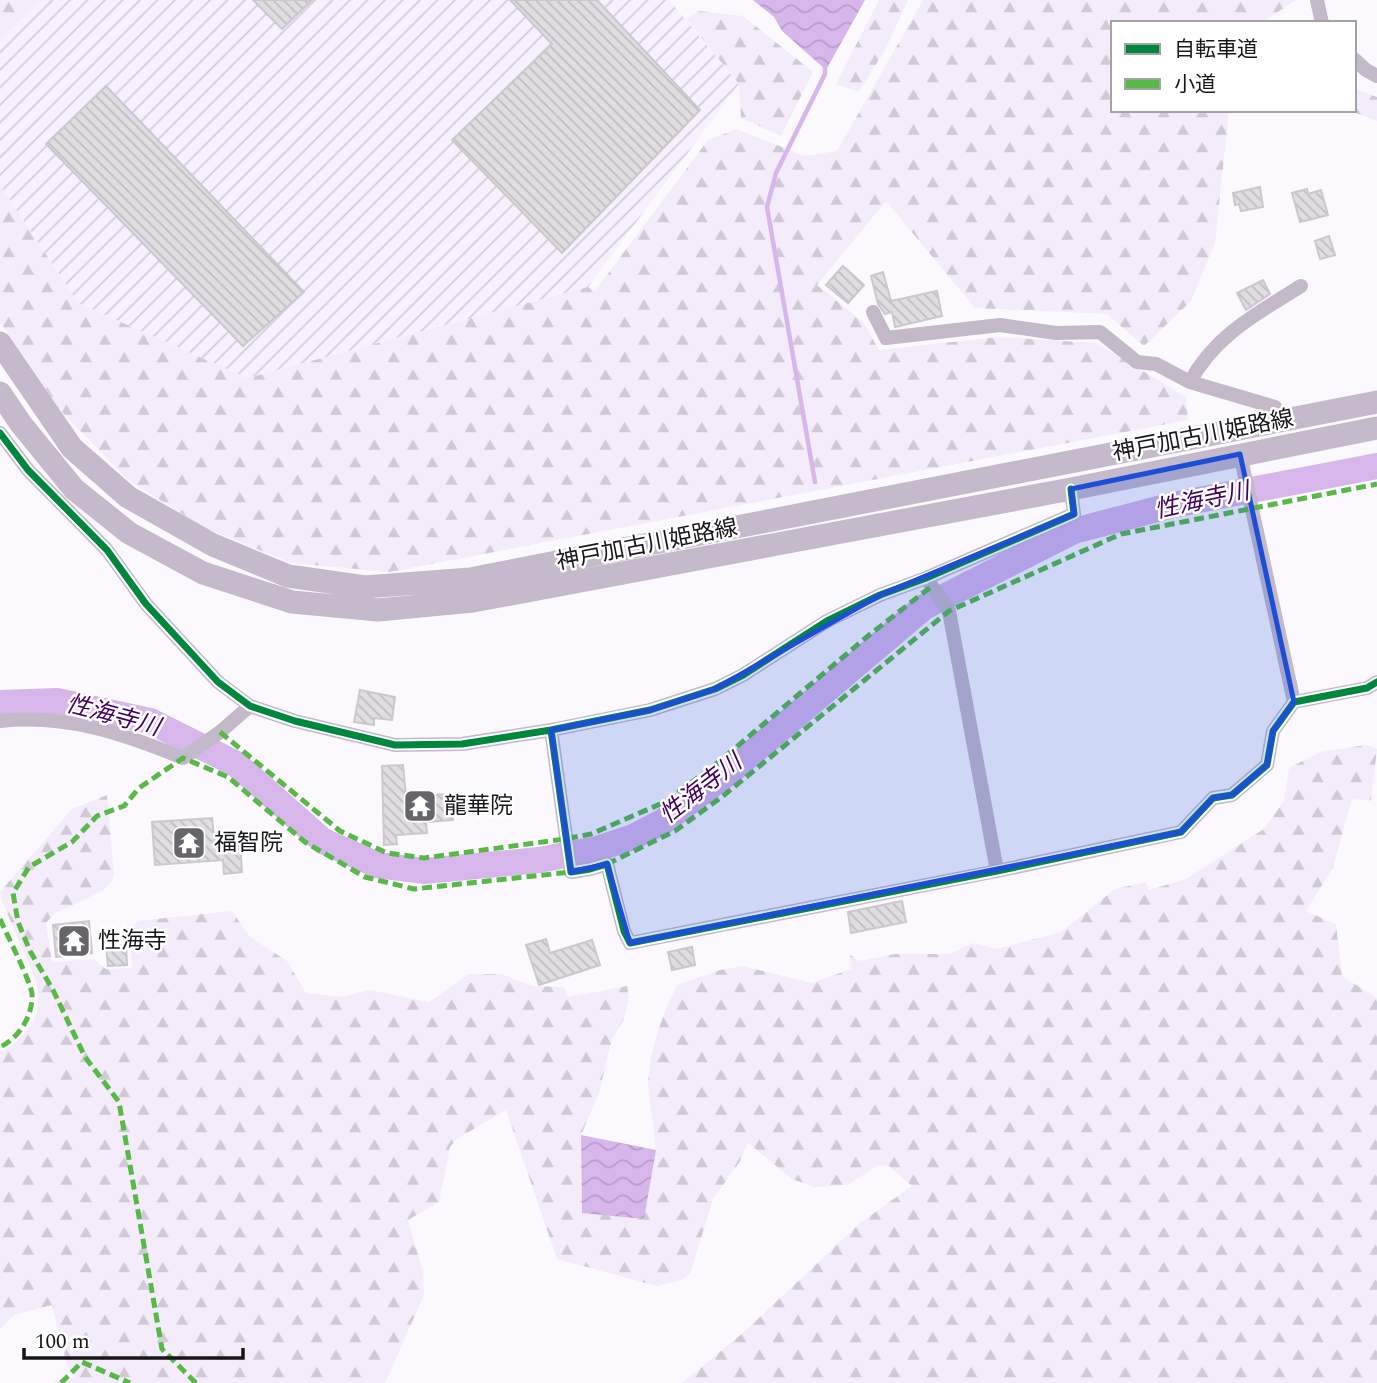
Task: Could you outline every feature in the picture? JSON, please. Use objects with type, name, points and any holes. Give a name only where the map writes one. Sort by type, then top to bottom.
[{"type":"main road","name":"神戸加古川姫路線","points":[[0,343],[72,448],[128,497],[213,545],[288,576],[365,587],[470,579],[1377,402]]},
{"type":"main road","name":"神戸加古川姫路線","points":[[0,393],[21,424],[74,489],[129,533],[203,573],[292,602],[378,610],[473,601],[1241,459],[1377,428]]},
{"type":"street","points":[[1317,0],[1322,21]]},
{"type":"street","points":[[1356,61],[1377,76]]},
{"type":"street","points":[[1190,382],[1198,367],[1232,328],[1301,286]]},
{"type":"street","points":[[873,312],[886,338],[1000,325],[1056,332],[1100,332],[1137,362],[1156,364],[1190,382],[1275,407],[1278,422]]},
{"type":"street","points":[[0,433],[28,470],[107,550],[126,579],[176,639],[218,682],[250,706],[295,721],[395,745],[462,744],[551,730],[650,710],[715,689],[827,621],[880,595],[929,582],[1074,514],[1071,489]]},
{"type":"street","points":[[1241,459],[1294,702]]},
{"type":"street","points":[[929,582],[949,611],[997,871]]},
{"type":"street","points":[[551,730],[570,872],[607,864],[624,931],[630,943],[1181,832],[1213,798],[1233,795],[1268,765],[1273,731],[1294,702],[1367,688],[1377,682]]},
{"type":"street","points":[[0,721],[31,718],[85,724],[183,758],[220,732],[250,706]]},
{"type":"highlighted area","points":[[1240,454],[1294,702],[1273,731],[1267,765],[1232,795],[1213,798],[1181,832],[630,943],[607,864],[571,872],[551,730],[650,710],[715,689],[880,595],[1074,514],[1071,489]]},
{"type":"shaded area","points":[[42,0],[669,0],[739,84],[588,287],[247,378],[78,303],[0,185],[0,39]]},
{"type":"green space","points":[[0,0],[42,0],[0,39]]},
{"type":"green space","points":[[879,0],[908,0],[886,48],[859,92],[836,84]]},
{"type":"green space","points":[[923,0],[1296,0],[1264,21],[1111,21],[1111,112],[1229,112],[1215,243],[1191,301],[1144,346],[1107,314],[975,308],[886,201],[817,285],[863,322],[879,350],[998,337],[1096,343],[1186,397],[1188,420],[389,572],[291,563],[203,527],[128,480],[60,410],[0,322],[0,185],[78,303],[247,378],[588,287],[595,291],[708,140],[737,129],[804,156],[837,151]]},
{"type":"green space","points":[[699,11],[743,16],[813,72],[781,136],[741,118],[739,84],[686,19]]},
{"type":"green space","points":[[1356,90],[1377,97],[1377,121],[1353,112],[1356,112]]},
{"type":"green space","points":[[1366,745],[1377,749],[1371,801],[1352,799],[1333,867],[1306,911],[1336,924],[1342,976],[1377,998],[1377,1383],[682,1383],[744,1332],[860,1223],[912,1186],[889,1166],[878,1165],[848,1185],[814,1187],[792,1179],[748,1143],[739,1163],[713,1199],[690,1274],[681,1280],[657,1286],[557,1259],[506,1110],[457,1139],[450,1147],[439,1202],[408,1220],[423,1272],[424,1295],[385,1383],[54,1383],[55,1380],[75,1377],[68,1368],[52,1305],[14,1315],[0,1329],[0,1053],[20,1038],[32,1023],[38,1008],[38,993],[35,977],[0,892],[72,809],[107,795],[114,875],[104,890],[54,914],[46,923],[52,962],[94,959],[106,969],[132,968],[130,935],[137,921],[232,911],[250,937],[287,961],[306,993],[341,997],[370,990],[429,1002],[469,974],[502,974],[532,986],[564,987],[568,997],[627,986],[629,997],[624,1019],[612,1039],[599,1093],[581,1135],[582,1212],[643,1219],[656,1150],[648,1083],[649,1070],[658,1032],[677,985],[720,970],[742,966],[812,983],[851,969],[850,955],[860,961],[895,954],[950,954],[973,943],[997,949],[1061,932],[1115,889],[1146,882],[1149,890],[1186,879],[1264,829],[1284,801],[1289,768],[1320,752]]},
{"type":"water","points":[[753,0],[865,0],[826,70],[782,31],[774,17]]},
{"type":"water","points":[[581,1135],[656,1150],[644,1219],[582,1213]]},
{"type":"building","points":[[253,0],[312,0],[282,29]]},
{"type":"building","points":[[510,0],[597,0],[700,110],[562,253],[452,140],[552,44]]},
{"type":"building","points":[[106,86],[304,292],[243,346],[46,144]]},
{"type":"building","points":[[1260,187],[1263,207],[1241,211],[1239,204],[1235,205],[1233,193]]},
{"type":"building","points":[[1307,189],[1308,194],[1321,190],[1328,215],[1300,222],[1292,193]]},
{"type":"building","points":[[1329,236],[1335,255],[1320,259],[1315,241]]},
{"type":"building","points":[[843,266],[864,285],[848,303],[826,285]]},
{"type":"building","points":[[883,272],[891,301],[937,291],[942,316],[895,327],[892,312],[885,314],[878,304],[871,276]]},
{"type":"building","points":[[1263,280],[1270,294],[1246,310],[1237,293]]},
{"type":"building","points":[[360,690],[395,697],[392,720],[374,718],[374,725],[354,722]]},
{"type":"building","points":[[403,765],[406,796],[451,794],[453,820],[426,822],[427,833],[396,835],[397,844],[384,845],[382,766]]},
{"type":"building","points":[[212,818],[215,845],[240,843],[242,872],[224,874],[223,860],[155,865],[152,822]]},
{"type":"building","points":[[902,901],[906,922],[851,933],[848,912]]},
{"type":"building","points":[[89,921],[92,953],[56,957],[53,925]]},
{"type":"building","points":[[546,939],[550,953],[592,940],[600,965],[539,985],[526,945]]},
{"type":"building","points":[[126,945],[127,965],[108,966],[106,947]]},
{"type":"building","points":[[692,947],[695,965],[672,970],[668,952]]},
{"type":"waterway","points":[[815,482],[767,207],[776,173],[825,74],[825,67]]},
{"type":"waterway","name":"性海寺川","points":[[0,703],[57,701],[150,721],[236,764],[323,841],[377,865],[425,871],[539,860],[597,849],[633,837],[664,821],[733,769],[924,607],[1074,531],[1173,505],[1377,466]]},
{"type":"marked path","points":[[607,864],[675,831],[723,796],[949,611],[1121,534],[1377,484]]},
{"type":"marked path","points":[[220,732],[340,831],[387,853],[424,858],[591,834],[665,802],[715,765],[868,636],[932,586]]},
{"type":"marked path","points":[[196,1383],[162,1349],[119,1102],[85,1057],[53,990],[30,951],[18,922],[13,893],[29,867],[72,842],[97,816],[124,806],[139,788],[183,758],[228,777],[305,842],[365,877],[414,889],[571,872]]},
{"type":"marked path","points":[[0,919],[32,994],[24,1025],[13,1038],[0,1047]]},
{"type":"marked path","points":[[61,1383],[82,1362],[130,1383]]},
{"type":"cycle path","points":[[0,433],[28,470],[107,550],[146,604],[218,682],[250,706],[295,721],[395,745],[462,744],[551,730],[650,710],[715,689],[743,675],[827,621],[880,595],[1074,514],[1071,489]]},
{"type":"cycle path","points":[[551,730],[571,872],[607,864],[624,931],[630,943],[1181,832],[1213,798],[1232,795],[1267,765],[1273,731],[1294,702],[1367,688],[1377,682]]},
{"type":"place","name":"龍華院","points":[[420,806]]},
{"type":"place","name":"福智院","points":[[189,843]]},
{"type":"place","name":"性海寺","points":[[74,941]]}]
